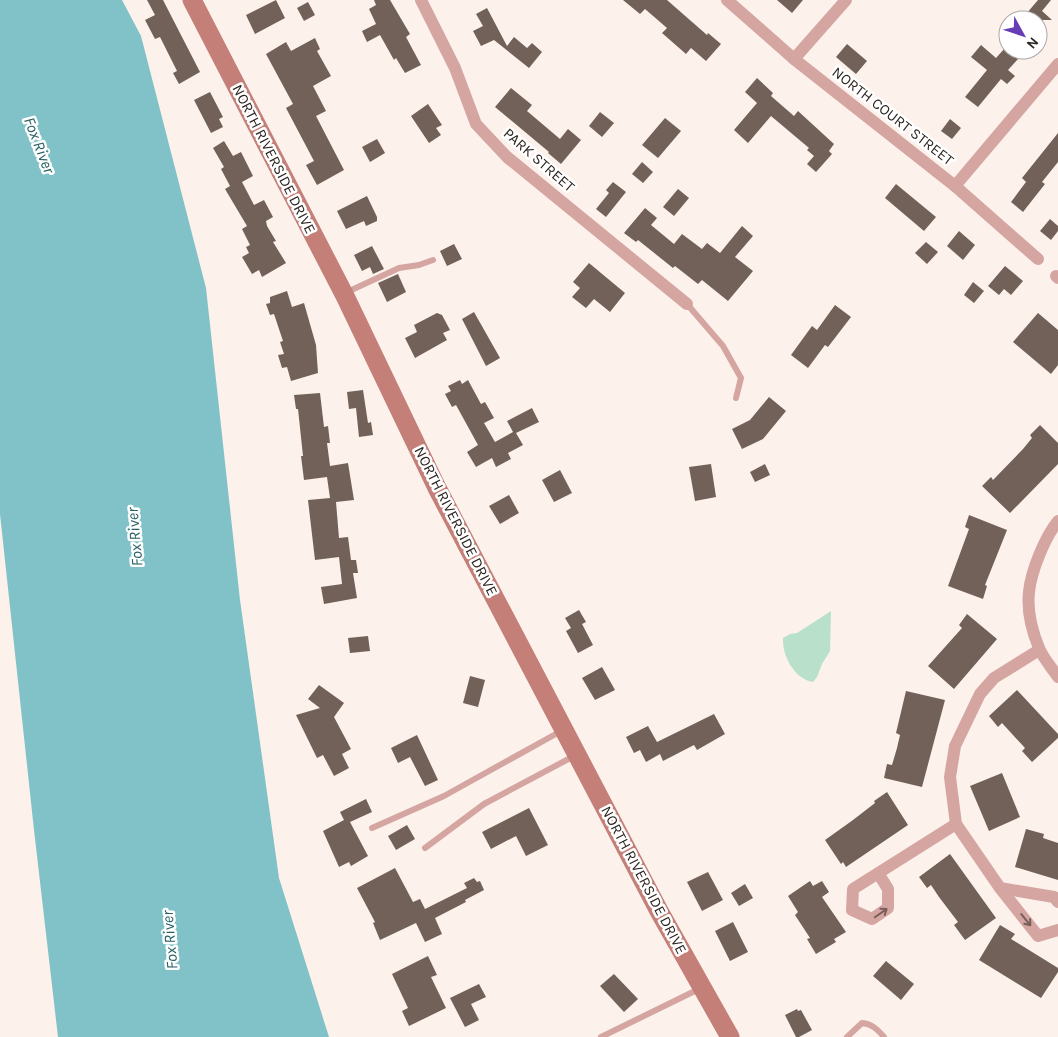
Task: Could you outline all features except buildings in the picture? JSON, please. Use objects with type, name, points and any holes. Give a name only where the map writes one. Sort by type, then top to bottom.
[{"type":"street","name":"NORTH RIVERSIDE DRIVE","points":[[192,0],[344,293],[437,488],[659,911],[730,1037]]},
{"type":"street","name":"PARK STREET","points":[[421,0],[455,68],[476,124],[507,157],[687,304]]},
{"type":"street","name":"NORTH COURT STREET","points":[[727,0],[794,59],[956,186],[1038,259]]},
{"type":"street","points":[[794,59],[846,0]]},
{"type":"street","points":[[956,186],[1058,64]]},
{"type":"street","points":[[1058,521],[1051,529],[1039,555],[1029,592],[1031,625],[1039,650],[1058,677]]},
{"type":"street","points":[[1039,650],[994,678],[980,694],[955,746],[950,777],[956,824],[1000,888],[1038,936],[1058,930]]},
{"type":"street","points":[[878,873],[956,824]]},
{"type":"street","points":[[1000,888],[1054,897],[1058,902]]},
{"type":"lane","points":[[344,293],[399,268],[419,265],[433,260]]},
{"type":"lane","points":[[687,304],[723,346],[741,378],[736,398]]},
{"type":"lane","points":[[372,828],[444,796],[564,730]]},
{"type":"lane","points":[[425,848],[484,804],[577,754]]},
{"type":"lane","points":[[601,1037],[702,987]]},
{"type":"lane","points":[[847,1037],[862,1023],[875,1027],[884,1037]]},
{"type":"green space","points":[[831,611],[830,651],[813,682],[806,680],[790,665],[783,645],[783,638],[797,633]]},
{"type":"water","name":"Fox River","points":[[0,0],[122,0],[141,36],[206,288],[240,600],[279,878],[329,1037],[58,1037],[0,514]]}]
